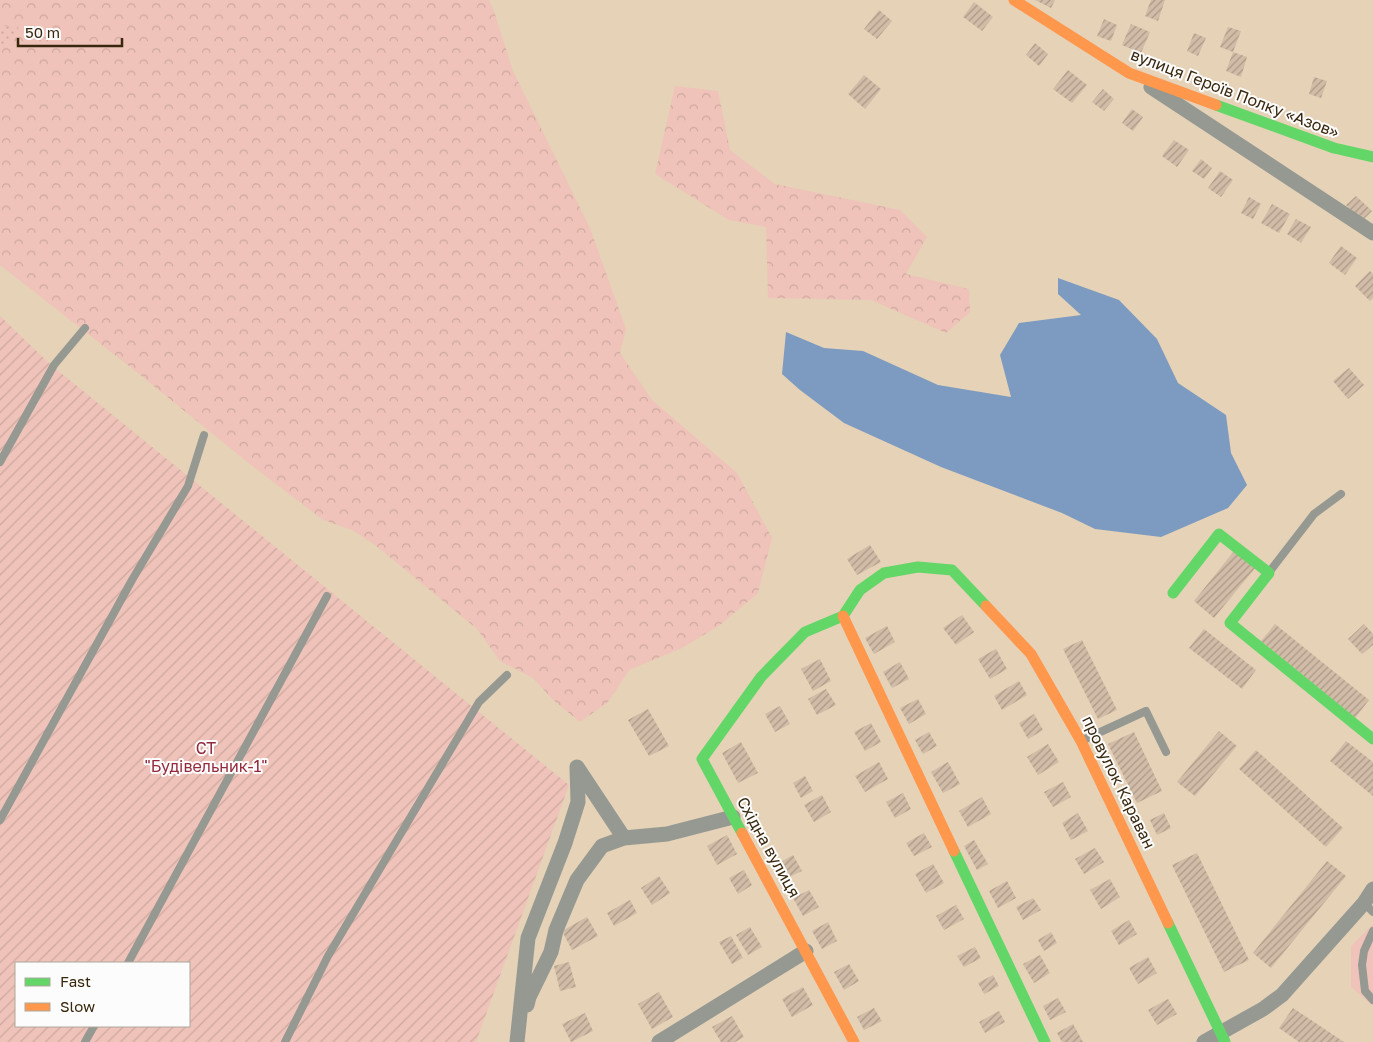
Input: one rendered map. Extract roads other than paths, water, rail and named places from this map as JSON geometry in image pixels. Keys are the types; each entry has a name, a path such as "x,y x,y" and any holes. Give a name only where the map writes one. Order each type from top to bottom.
{"street":[{"name":"вулиця Героїв Полку «Азов»","path":"1014,0 1129,73 1334,148 1373,157"},
{"path":"1129,73 1373,233"},
{"path":"1173,593 1219,534 1269,573 1230,623 1373,738"},
{"name":"провулок Караван","path":"843,616 860,590 884,573 918,567 952,570 1032,654 1081,741 1223,1037"},
{"path":"843,616 1045,1042"},
{"name":"Східна вулиця","path":"843,616 806,632 761,677 702,759 854,1042"},
{"path":"519,1040 528,938 578,802 577,767 624,838"},
{"path":"519,1040 528,997 551,952 556,930 577,880 602,846 624,838 667,834 733,818"},
{"path":"1204,1042 1223,1037 1282,995 1369,908 1373,889"},
{"path":"659,1042 806,951"}],"lane":[{"path":"0,462 54,365 85,328"},
{"path":"0,820 132,580 188,486 204,435"},
{"path":"1269,573 1314,514 1341,494"},
{"path":"129,962 327,596"},
{"path":"285,1042 328,956 479,702 507,674"},
{"path":"1081,741 1146,711 1166,752"},
{"path":"1373,931 1364,951 1362,965 1365,991 1373,1000"},
{"path":"85,1042 93,1027"}],"water":[{"path":"1058,278 1119,300 1157,339 1178,383 1226,415 1231,453 1247,485 1228,508 1161,537 1095,529 1062,513 941,467 844,423 782,374 786,332 824,348 863,351 938,385 1011,397 1000,355 1019,323 1081,315 1058,294"}],"park label":[{"name":"СТ \"Будівельник-1\"","path":"206,757"}]}
